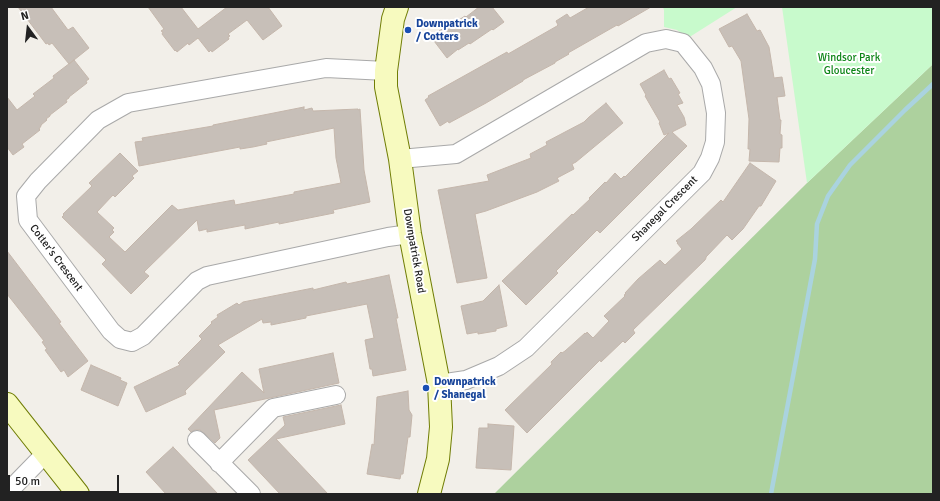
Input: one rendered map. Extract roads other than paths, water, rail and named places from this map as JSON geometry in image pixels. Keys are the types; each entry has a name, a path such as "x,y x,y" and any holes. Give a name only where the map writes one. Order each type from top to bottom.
{"street":[{"name":"Downpatrick Road","path":"397,7 386,71 386,87 400,159 410,234 439,384 441,427 438,459 429,494"},
{"name":"Shanegal Crescent","path":"400,159 456,154 646,43 666,39 683,43 703,68 711,84 716,113 715,142 710,158 702,173 526,348 499,366 466,380 439,384"},
{"name":"Cotter's Crescent","path":"386,71 326,68 128,103 98,120 38,181 26,196 28,220 111,331 120,339 132,342 143,336 197,281 207,276 388,237 410,234"},
{"path":"219,463 273,408 336,395"},
{"path":"7,404 78,494"},
{"path":"197,440 251,494"},
{"path":"7,493 46,453"}],"waterway":[{"path":"771,494 815,259 817,224 828,196 850,165 933,84"}],"place":[{"name":"Downpatrick / Cotters","path":"408,30"},
{"name":"Downpatrick / Shanegal","path":"426,388"}],"park label":[{"name":"Windsor Park Gloucester","path":"849,64"}]}
